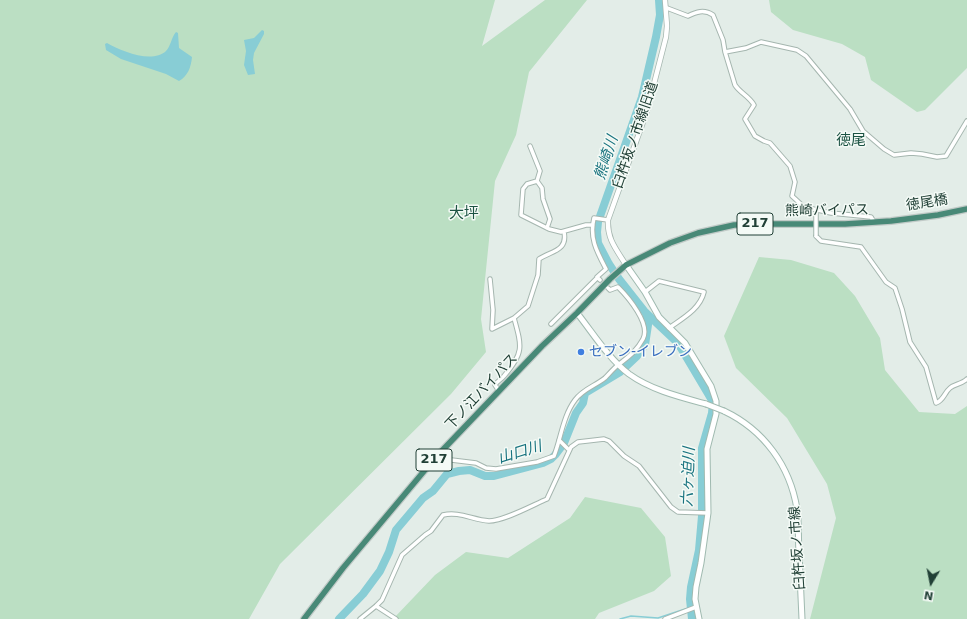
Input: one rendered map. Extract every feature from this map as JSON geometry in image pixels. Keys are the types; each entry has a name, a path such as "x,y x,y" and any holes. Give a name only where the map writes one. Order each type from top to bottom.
{"highway":[{"name":"徳尾橋","path":"891,221 938,215 967,209"},
{"name":"熊崎バイパス","path":"626,265 670,243 698,233 734,225 845,224 891,221"},
{"name":"下ノ江バイパス","path":"304,619 343,568 436,458 542,346 626,265"}],"main road":[{"path":"626,265 645,292 659,318 685,343 711,386 716,400 716,414 707,449 706,513 701,563 695,599 695,608 698,619"},
{"path":"577,313 620,366"},
{"name":"臼杵坂ノ市線","path":"620,366 650,386 706,404 736,417 754,430 769,444 781,463 792,488 797,510 802,619"}],"street":[{"name":"臼杵坂ノ市線旧道","path":"626,265 610,241 606,220 647,111 666,37 667,8 665,0"},
{"path":"667,8 688,16 699,11 711,14 722,35 725,52 735,85 738,90 750,99 754,105 745,119 755,136 770,143 790,166 795,182 792,196 804,207 817,212 871,217 874,222"},
{"path":"725,52 746,48 761,42 797,50 806,56 850,109 863,131 884,149 894,154 922,154 937,157 946,156 967,121"},
{"path":"530,146 540,171 537,181"},
{"path":"537,181 527,184 522,189 521,215 554,231 564,232 576,227 592,225"},
{"path":"537,181 542,188 543,199 550,219 547,228"},
{"path":"817,212 816,236 820,241 861,247 886,282 895,288 910,342 926,367 936,403 941,401 949,389 964,383 967,379"},
{"path":"550,324 599,279 606,269 594,246 592,238 592,225 595,218 606,220"},
{"path":"490,279 493,310 492,330 514,318 528,306 538,275 539,259 556,251 561,246 564,242 564,232"},
{"path":"645,292 659,281 704,292 697,307 669,328"},
{"path":"436,458 476,463 486,468 496,469 546,460 554,456 568,413 575,400 582,392 605,378 620,366 644,338 644,327 641,317 618,287 610,290 608,288"},
{"path":"582,293 590,300"},
{"path":"564,312 571,319"},
{"path":"499,391 495,384 501,380 515,363 520,349 520,340 514,318"},
{"path":"360,619 382,600 402,555 424,535 431,531 443,515 454,514 490,521 510,515 547,499 569,449 578,442 604,439 609,441 624,456 639,466 671,507 678,512 706,513"},
{"path":"560,441 569,449"},
{"path":"376,606 396,619"},
{"path":"665,619 695,608"}],"green space":[{"path":"0,0 495,0 482,46 545,0 587,0 529,72 516,135 495,181 481,319 486,352 451,394 280,564 249,619 0,619"},
{"path":"769,0 967,0 967,68 925,110 917,112 871,80 865,57 842,44 793,30 771,12"},
{"path":"759,257 791,260 834,273 855,296 880,338 885,370 919,412 955,414 967,406 967,619 810,619 836,518 827,484 787,418 736,368 724,336"},
{"path":"585,497 641,508 665,537 671,576 654,591 599,613 595,619 393,619 435,575 466,552 508,558 570,518"}],"water":[{"path":"262,30 264,31 264,34 254,53 253,60 255,74 248,75 244,65 246,51 244,40 254,38"},
{"path":"176,32 178,33 179,48 192,57 191,64 185,77 179,81 166,74 121,59 106,50 105,44 107,43 136,55 160,55 168,49"}],"waterway":[{"name":"六ヶ迫川","path":"659,0 660,15 642,97 598,222 597,232 598,243 619,279 645,312 678,343 713,402 712,413 702,448 702,516 699,550 691,587 690,599 692,619"},
{"name":"山口川","path":"339,619 363,594 380,571 389,552 396,530 423,498 433,491 447,474 470,470 485,476 494,476 543,463 551,459 564,443 576,413 583,403 585,393 620,372 637,356 645,345 648,325 646,313"},
{"path":"620,619 631,616 658,618 691,607"}],"place":[{"name":"セブン-イレブン","path":"581,352"}],"district":[{"name":"徳尾","path":"851,141"},
{"name":"大坪","path":"464,214"}],"water label":[{"name":"熊崎川","path":"607,158"}]}
